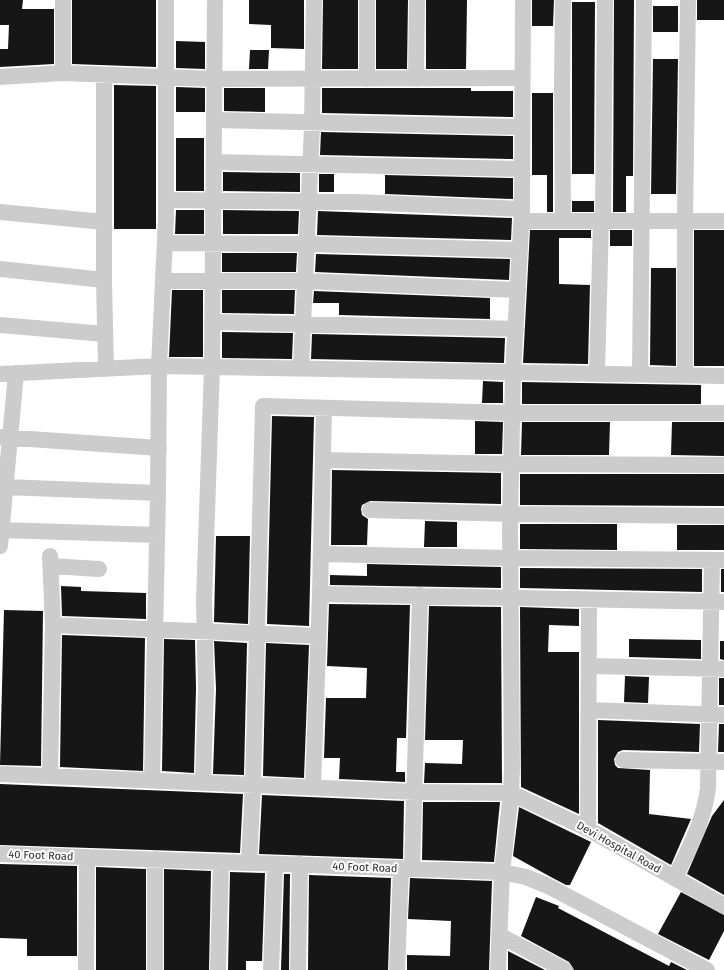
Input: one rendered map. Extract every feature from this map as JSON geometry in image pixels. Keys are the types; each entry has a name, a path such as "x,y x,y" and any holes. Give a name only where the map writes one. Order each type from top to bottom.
{"street":[{"path":"63,0 63,73"},
{"path":"152,780 158,535 159,366 166,200 166,0"},
{"path":"203,782 206,689 204,600 212,366 215,0"},
{"path":"301,368 312,122 314,0"},
{"path":"366,79 367,0"},
{"path":"416,79 417,0"},
{"path":"498,970 502,872 511,793 510,514 514,372 522,215 523,0"},
{"path":"563,221 562,82 564,0"},
{"path":"597,374 602,221 605,0"},
{"path":"640,375 644,0"},
{"path":"685,375 685,221 688,0"},
{"path":"0,78 63,73 214,79 522,78"},
{"path":"104,75 104,280 106,368"},
{"path":"214,120 522,127"},
{"path":"214,162 522,169"},
{"path":"166,200 308,203 356,202 522,215 563,221 724,221"},
{"path":"0,212 104,222"},
{"path":"165,243 307,244 520,250"},
{"path":"0,269 104,280"},
{"path":"163,281 305,281 518,290"},
{"path":"212,322 516,329"},
{"path":"0,325 105,334"},
{"path":"0,374 159,366 212,366 724,376"},
{"path":"0,545 0,530 5,487 5,437 16,373"},
{"path":"249,863 253,784 262,408 265,405 513,413 724,413"},
{"path":"313,787 319,636 324,408"},
{"path":"5,437 159,448"},
{"path":"324,460 512,464 724,465"},
{"path":"5,487 158,493"},
{"path":"370,510 510,514 724,516"},
{"path":"0,530 158,535"},
{"path":"321,554 718,560 717,762 706,809 675,878"},
{"path":"50,776 53,625 50,561 100,569"},
{"path":"320,594 718,602"},
{"path":"398,970 406,868 416,792 420,595"},
{"path":"588,829 590,666 589,600"},
{"path":"53,625 319,636"},
{"path":"590,666 717,669"},
{"path":"589,710 717,715"},
{"path":"623,760 717,762"},
{"path":"0,774 416,792 511,793"},
{"name":"Devi Hospital Road","path":"511,793 588,829 724,906"},
{"name":"40 Foot Road","path":"0,854 502,872 526,877 548,886 707,970"},
{"path":"86,970 87,857"},
{"path":"154,859 155,970"},
{"path":"218,970 221,862"},
{"path":"271,970 275,864"},
{"path":"298,970 300,864"},
{"path":"499,935 564,970"}],"building":[{"path":"0,0 23,0 22,9 54,9 54,64 0,67 0,49 8,49 9,25 0,25"},
{"path":"72,0 156,0 156,67 72,64"},
{"path":"249,0 304,0 304,49 271,48 271,25 249,24"},
{"path":"323,0 358,0 358,69 322,69"},
{"path":"376,0 408,0 407,69 376,69"},
{"path":"426,0 467,0 466,69 426,69"},
{"path":"532,0 554,0 553,26 532,26"},
{"path":"614,0 634,0 633,176 626,176 626,212 613,212"},
{"path":"697,0 724,0 724,20 697,20"},
{"path":"572,2 595,2 594,174 572,174"},
{"path":"653,6 678,6 678,32 653,32"},
{"path":"176,41 205,42 205,69 176,68"},
{"path":"250,50 269,50 268,69 249,69"},
{"path":"653,59 678,59 676,194 651,194"},
{"path":"114,85 156,86 156,229 114,229"},
{"path":"176,87 205,88 205,112 176,112"},
{"path":"224,88 265,88 265,112 224,111"},
{"path":"322,88 471,88 471,91 513,91 513,117 322,113"},
{"path":"532,93 553,93 553,212 547,212 547,175 532,175"},
{"path":"321,132 513,136 513,159 320,155"},
{"path":"176,138 204,138 204,191 176,191"},
{"path":"223,172 300,173 300,192 223,191"},
{"path":"319,174 334,174 334,192 319,192"},
{"path":"385,175 513,178 513,199 385,194"},
{"path":"572,201 594,201 594,212 572,212"},
{"path":"176,210 204,210 204,234 175,234"},
{"path":"223,210 299,211 298,234 223,234"},
{"path":"318,211 512,218 511,240 317,235"},
{"path":"530,230 591,230 591,238 559,238 559,284 590,285 588,364 523,363"},
{"path":"610,230 632,230 632,246 610,246"},
{"path":"694,230 724,230 724,366 694,366"},
{"path":"222,253 297,253 296,272 222,272"},
{"path":"316,254 510,259 509,280 315,272"},
{"path":"651,268 676,268 676,366 650,365"},
{"path":"172,290 203,290 203,357 169,357"},
{"path":"222,290 295,290 294,314 222,313"},
{"path":"314,291 490,298 490,319 339,315 339,303 313,303"},
{"path":"222,332 293,333 292,359 222,358"},
{"path":"312,334 505,338 504,363 311,359"},
{"path":"483,381 503,382 503,403 482,403"},
{"path":"522,382 701,385 701,404 522,404"},
{"path":"272,416 314,417 309,626 267,624"},
{"path":"475,421 503,422 502,454 475,454"},
{"path":"522,422 610,422 609,455 521,455"},
{"path":"672,422 724,422 724,456 671,455"},
{"path":"332,470 501,473 501,504 370,501 362,505 361,509 362,515 368,519 367,545 331,545"},
{"path":"520,474 724,474 724,506 520,505"},
{"path":"425,521 457,522 457,547 424,547"},
{"path":"520,524 617,524 617,550 520,549"},
{"path":"677,525 724,525 724,550 677,550"},
{"path":"216,536 250,536 248,624 214,622"},
{"path":"367,564 501,567 501,588 330,585 330,575 367,576"},
{"path":"520,568 702,569 702,592 520,588"},
{"path":"721,569 724,569 724,592 721,592"},
{"path":"61,586 81,587 81,591 146,593 146,619 62,616"},
{"path":"329,604 410,605 406,738 397,738 396,772 405,772 405,782 339,779 340,758 324,758 326,698 366,698 367,668 327,666"},
{"path":"429,606 501,607 502,783 424,783 425,763 462,764 463,740 425,740"},
{"path":"520,607 579,609 579,626 549,625 548,652 579,652 579,814 521,787"},
{"path":"4,610 43,611 41,766 0,765"},
{"path":"62,635 145,638 143,771 60,767"},
{"path":"164,639 195,640 196,689 194,773 162,771"},
{"path":"629,639 701,640 701,659 629,657"},
{"path":"214,641 247,643 244,775 213,774 216,689"},
{"path":"720,641 724,641 724,660 720,659"},
{"path":"266,643 309,645 304,778 263,776"},
{"path":"625,676 649,677 648,703 624,702"},
{"path":"719,678 724,678 724,705 719,705"},
{"path":"598,720 700,724 699,752 623,750 618,752 614,759 615,765 618,768 650,770 649,814 691,819 671,865 598,823"},
{"path":"719,724 724,724 724,752 718,752"},
{"path":"0,784 243,794 240,853 0,845"},
{"path":"262,795 404,801 403,859 259,854"},
{"path":"724,800 724,895 687,874 712,816"},
{"path":"423,802 500,802 494,862 422,860"},
{"path":"519,807 591,842 570,885 566,885 513,856"},
{"path":"0,864 77,866 77,956 27,956 27,939 0,938"},
{"path":"96,867 146,869 146,970 96,970"},
{"path":"164,869 211,871 209,970 164,970"},
{"path":"230,872 265,873 262,961 246,961 246,970 228,970"},
{"path":"284,874 290,874 289,970 281,970"},
{"path":"309,875 391,878 388,970 308,970"},
{"path":"410,878 492,881 489,970 407,970 407,955 450,956 451,921 408,919"},
{"path":"681,892 724,915 724,931 709,960 658,934"},
{"path":"536,897 559,906 558,908 669,966 671,962 687,970 574,970 569,962 521,936"},
{"path":"508,951 545,970 508,970"}]}
